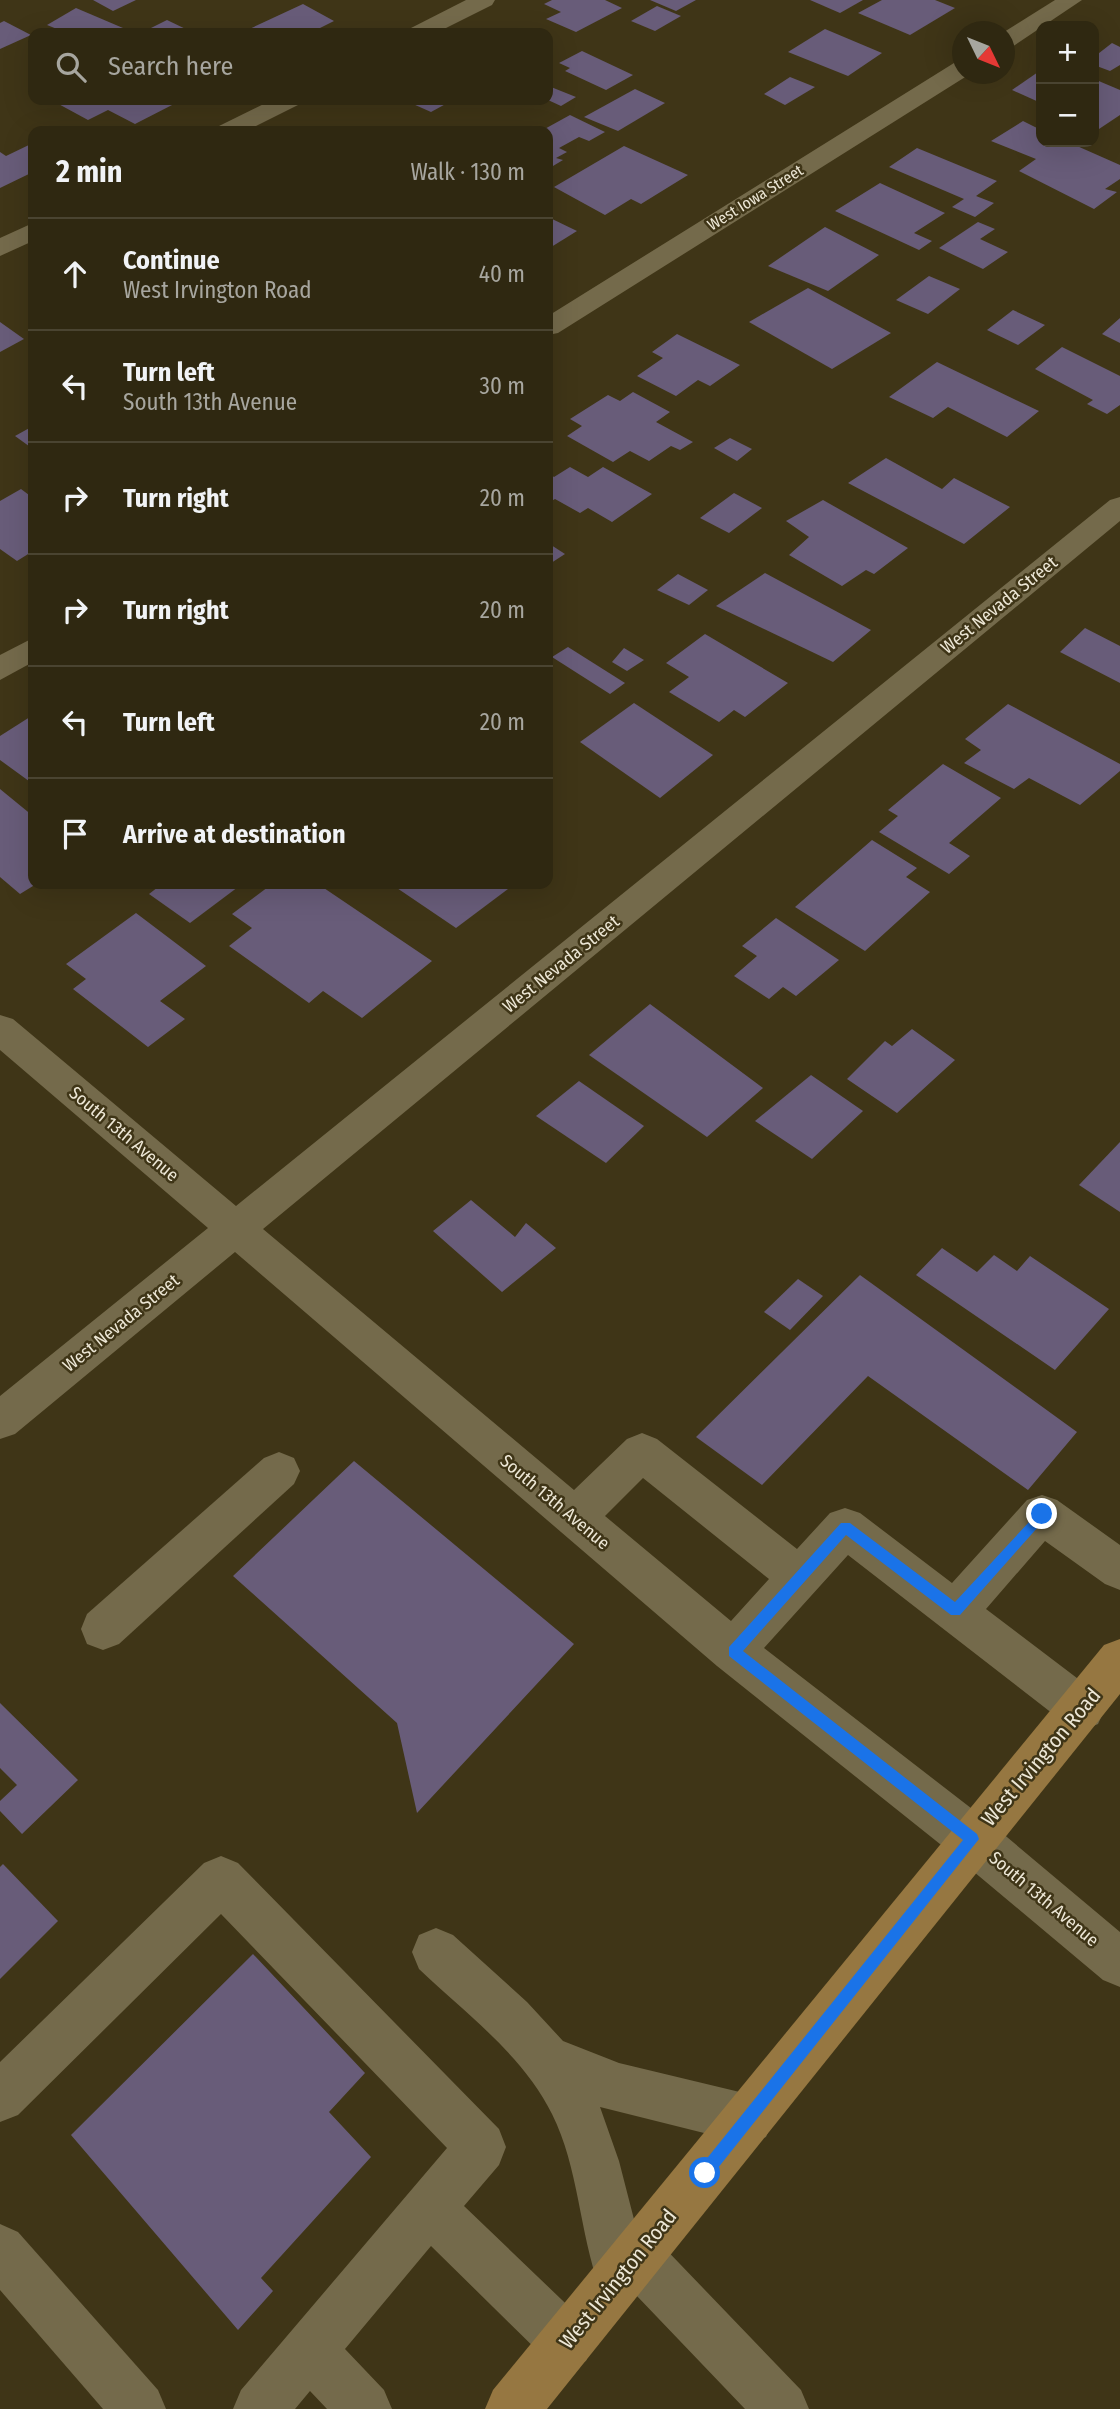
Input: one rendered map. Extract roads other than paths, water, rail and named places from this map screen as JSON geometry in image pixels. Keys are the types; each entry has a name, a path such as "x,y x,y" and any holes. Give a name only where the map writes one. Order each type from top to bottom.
{"main road":[{"name":"West Irvington Road","path":"512,2409 1120,1660"}],"street":[{"path":"429,28 484,0"},
{"path":"1015,35 1071,0"},
{"name":"West Iowa Street","path":"553,324 952,74"},
{"path":"238,126 279,105"},
{"path":"0,248 28,234"},
{"name":"West Nevada Street","path":"0,1421 1120,506"},
{"path":"0,669 28,651"},
{"name":"South 13th Avenue","path":"0,1029 733,1651 972,1839 1120,1963"},
{"path":"574,1518 642,1451 801,1577"},
{"path":"103,1629 279,1471"},
{"path":"956,1611 1042,1514 1120,1570"},
{"path":"733,1651 845,1527 1082,1709"},
{"path":"0,2097 221,1880 481,2147 431,2210 260,2409"},
{"path":"436,1952 546,2059 570,2095 629,2266 782,2409"},
{"path":"546,2059 574,2074 748,2119"},
{"path":"431,2210 566,2342"},
{"path":"0,2250 139,2409"},
{"path":"310,2351 365,2409"}]}
